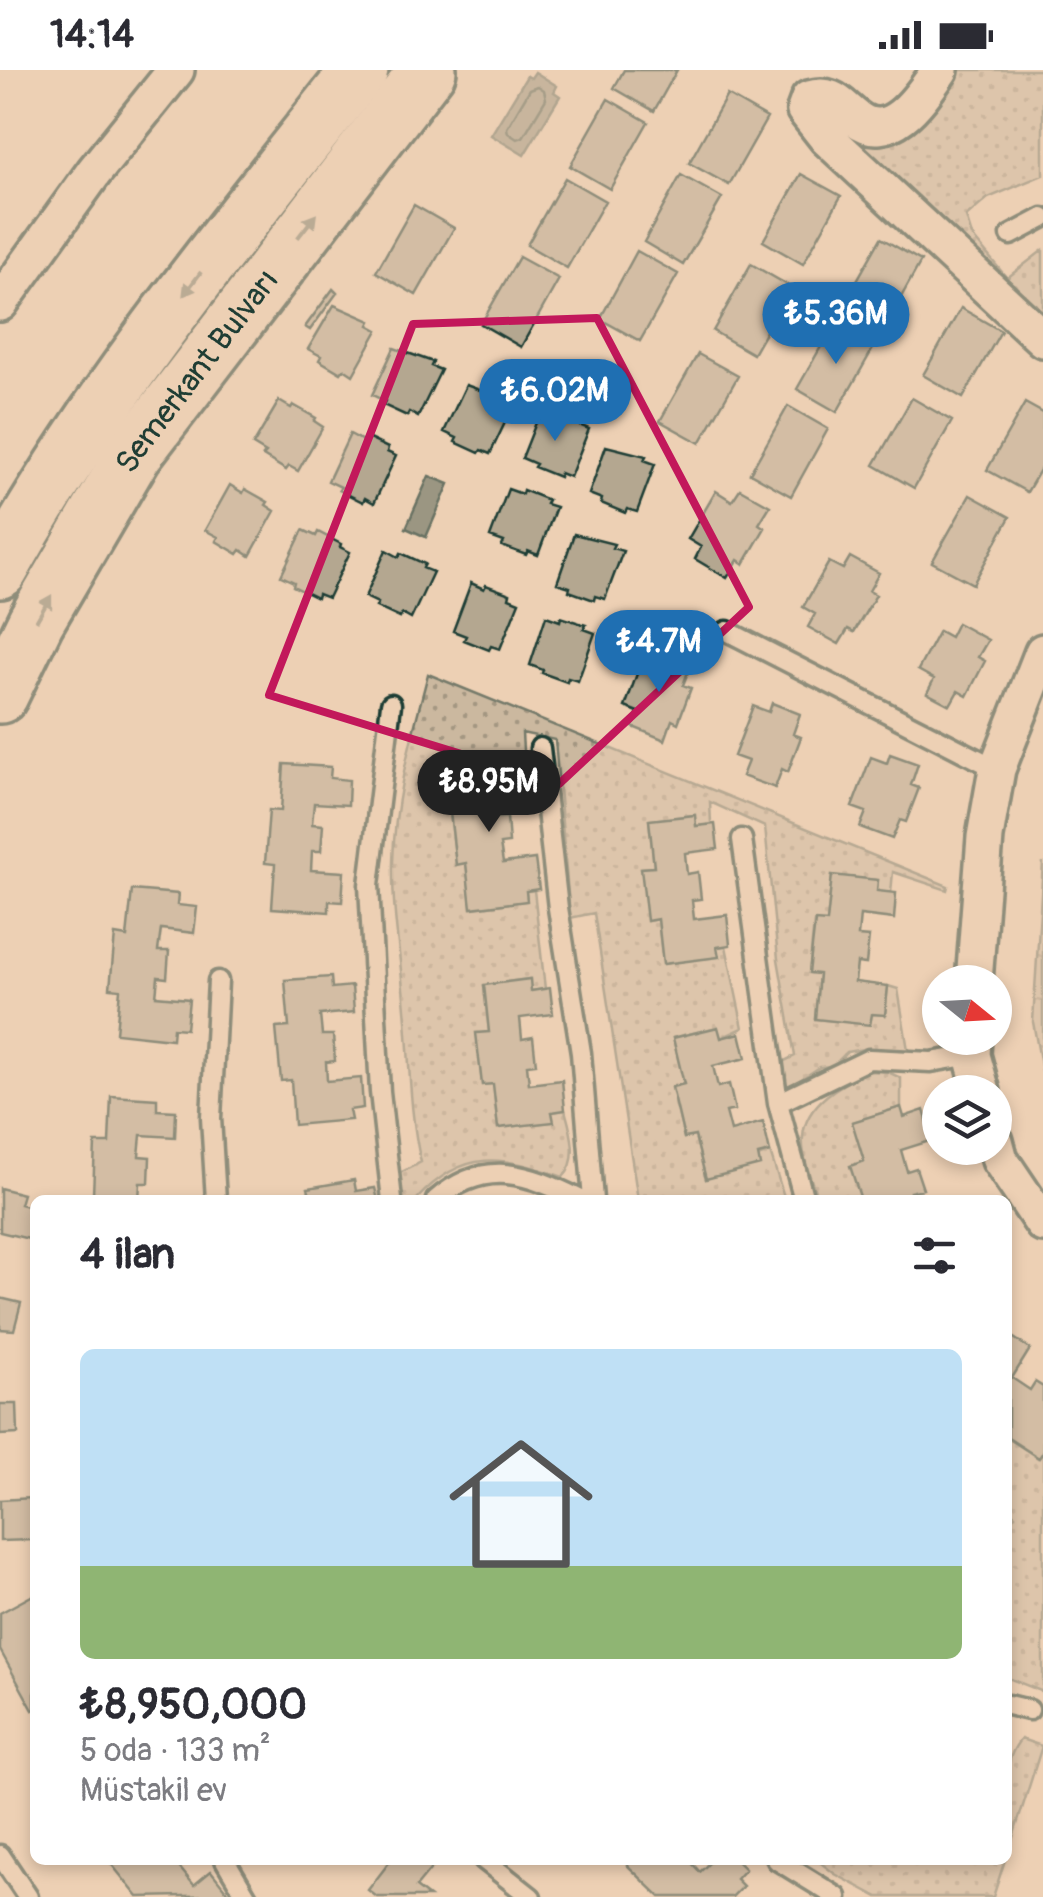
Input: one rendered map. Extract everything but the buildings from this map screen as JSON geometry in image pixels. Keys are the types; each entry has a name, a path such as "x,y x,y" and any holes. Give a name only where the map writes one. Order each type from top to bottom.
{"main road":[{"name":"Semerkant Bulvarı","path":"0,570 98,411 360,70"},
{"name":"Semerkant Bulvarı","path":"0,695 36,622 133,455 428,70"}],"street":[{"path":"0,303 94,172 176,70"},
{"path":"940,70 906,113 887,126 856,119 846,107 824,96 808,99 806,110 828,138 1043,339"},
{"path":"975,965 986,837 997,770 1043,652"},
{"path":"1003,1165 1043,1224"}],"lane":[{"path":"1011,236 1043,218"},
{"path":"728,631 997,770"},
{"path":"391,704 370,885 380,1092 391,1195"},
{"path":"540,748 558,908 581,1053 594,1195"},
{"path":"742,839 778,1103 803,1195"},
{"path":"216,1195 211,1118 218,981"},
{"path":"778,1103 869,1059 931,1062 949,1055"},
{"path":"442,1195 478,1175 508,1172 542,1180 571,1195"},
{"path":"1012,1706 1030,1710"},
{"path":"0,1854 28,1897"},
{"path":"229,1865 247,1897"},
{"path":"490,1865 532,1897"},
{"path":"786,1865 838,1897"}],"highlighted area":[{"path":"597,318 749,607 559,784 269,695 413,324"}],"green space":[{"path":"945,70 1043,70 1043,175 988,198 966,217 972,236 1007,278 1043,250 1043,319 828,114 875,142 886,144 903,133"},
{"path":"428,674 948,886 947,890 893,872 891,893 877,891 878,880 832,876 827,922 814,922 809,973 819,974 815,1019 870,1024 872,1014 885,1015 888,986 898,989 909,1056 863,1049 847,1052 833,1066 820,1067 789,1087 783,1083 778,1064 795,1056 778,959 765,827 710,802 711,824 696,826 694,815 649,820 654,867 642,868 648,921 658,919 663,963 718,957 717,947 726,946 743,1028 721,1038 717,1027 673,1038 684,1084 672,1088 684,1138 695,1136 706,1179 770,1152 783,1195 637,1195 594,913 570,918 555,740 522,733 524,768 504,770 503,759 458,764 462,811 450,813 456,864 466,863 472,908 526,901 526,891 534,890 545,989 531,991 529,979 484,985 489,1032 477,1034 482,1085 493,1084 498,1128 553,1122 552,1112 565,1110 573,1145 571,1163 563,1177 503,1161 468,1164 451,1171 421,1195 402,1195 398,1174 421,1162 412,1105 393,881 394,839 405,767"},
{"path":"1043,862 1043,1076 1033,1022"},
{"path":"869,1071 888,1072 901,1078 901,1107 853,1122 864,1161 861,1195 816,1195 804,1152 805,1125 818,1104"},
{"path":"1012,1441 1038,1458 1043,1452 1043,1692 1012,1680"},
{"path":"1021,1739 1042,1746 1012,1840 1012,1755"},
{"path":"823,1865 1003,1865 993,1897 878,1897"}],"water":[{"path":"535,72 557,86 554,92 560,96 524,155 491,135 527,76 531,78"},
{"path":"429,476 449,484 426,537 406,528"}]}
